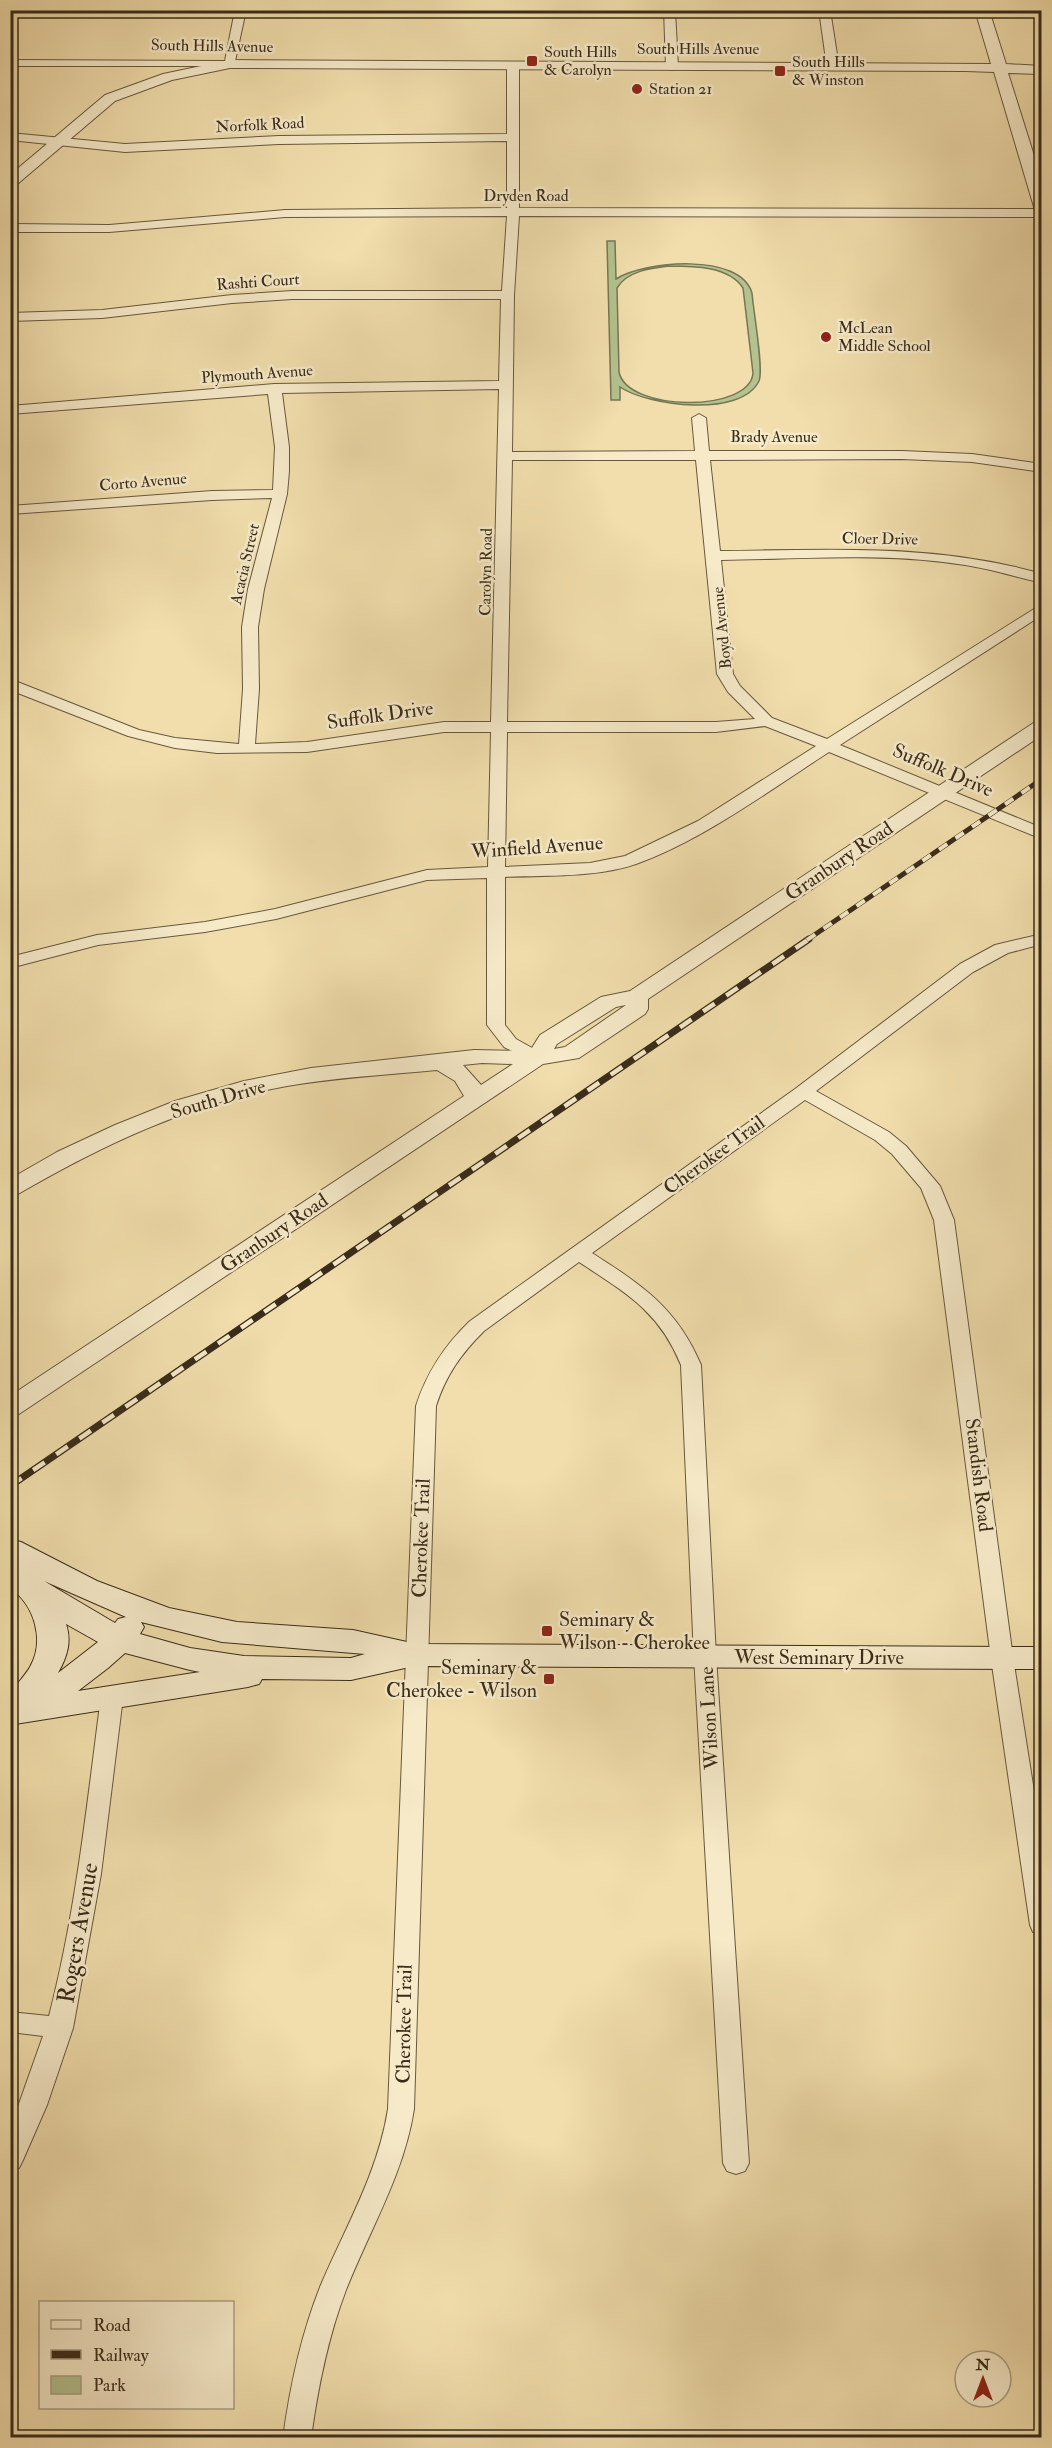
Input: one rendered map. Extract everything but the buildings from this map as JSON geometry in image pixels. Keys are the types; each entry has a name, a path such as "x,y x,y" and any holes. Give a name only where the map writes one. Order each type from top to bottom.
{"main road":[{"name":"West Seminary Drive","path":"10,1549 88,1589 140,1611 220,1631 266,1638 346,1640 416,1654 1041,1658"},
{"name":"West Seminary Drive","path":"20,1579 58,1606 119,1640 190,1659 244,1667 351,1669 416,1654"},
{"path":"13,1713 48,1662 54,1637 52,1627 20,1579"},
{"path":"13,1713 76,1679 119,1640 140,1611"},
{"path":"13,1713 298,1669"}],"street":[{"path":"10,183 110,98 168,77 230,64 241,10"},
{"path":"669,10 672,67"},
{"path":"824,10 833,67"},
{"path":"982,10 1041,207"},
{"name":"South Hills Avenue","path":"10,63 1041,70"},
{"name":"South Hills Avenue","path":"139,63 163,70 167,72 168,77"},
{"name":"Carolyn Road","path":"513,66 513,213 508,295 496,872 496,1025 510,1043 537,1058"},
{"name":"Norfolk Road","path":"10,136 125,148 279,140 513,137"},
{"name":"Dryden Road","path":"10,228 41,231 94,231 274,214 1041,213"},
{"name":"Rashti Court","path":"10,317 102,314 232,299 292,295 508,295"},
{"name":"Plymouth Avenue","path":"10,410 274,388 383,384 507,385"},
{"name":"Acacia Street","path":"247,748 252,689 250,627 256,589 280,494 282,447 274,388"},
{"name":"Boyd Avenue","path":"699,418 725,674 734,689 766,721 828,744"},
{"name":"Brady Avenue","path":"506,456 902,455 972,458 1041,468"},
{"name":"Corto Avenue","path":"10,510 58,508 208,494 280,494"},
{"name":"Cloer Drive","path":"714,556 898,555 971,562 1041,579"},
{"name":"Winfield Avenue","path":"10,963 97,940 205,927 276,914 427,875 590,868 630,860 704,825 1041,608"},
{"name":"Suffolk Drive","path":"10,684 134,733 175,743 247,748 318,746 444,727 716,727 766,721"},
{"name":"Granbury Road","path":"10,1408 537,1058 572,1053 638,1009 637,996 1041,726"},
{"name":"Suffolk Drive","path":"828,744 1041,834"},
{"name":"Cherokee Trail","path":"297,2438 303,2386 316,2336 334,2287 368,2215 392,2148 403,2092 403,2013 426,1406 435,1378 452,1350 477,1326 803,1091 944,983 983,957 1011,944 1041,939"},
{"name":"South Drive","path":"10,1189 41,1170 113,1134 198,1101 245,1088 322,1074 441,1063 476,1057 537,1058"},
{"path":"441,1063 456,1070 469,1080 476,1099"},
{"name":"Standish Road","path":"803,1091 882,1136 899,1150 930,1186 944,1220 1002,1658 1041,1925"},
{"name":"Wilson Lane","path":"578,1253 647,1297 666,1316 684,1344 691,1365 705,1656 736,2163"},
{"name":"Rogers Avenue","path":"10,2160 31,2117 60,2028 82,1925 112,1697"},
{"path":"10,2022 60,2028"}],"green space":[{"path":"607,241 615,241 616,279 647,268 690,264 730,271 744,280 752,293 760,364 759,381 749,393 734,400 693,405 651,399 633,394 620,387 620,400 611,400","holes":["669,266 699,267 720,271 729,275 743,288 753,373 747,386 732,395 711,401 688,403 664,400 643,395 627,385 619,372 617,288 621,282 640,271"]}],"railway":[{"path":"807,940 1042,779"},
{"path":"10,1486 809,939"}],"place":[{"name":"South Hills & Carolyn","path":"532,61"},
{"name":"South Hills & Winston","path":"780,71"},
{"name":"Station 21","path":"637,89"},
{"name":"McLean Middle School","path":"826,337"},
{"name":"Seminary & Wilson - Cherokee","path":"547,1631"},
{"name":"Seminary & Cherokee - Wilson","path":"549,1679"}]}
